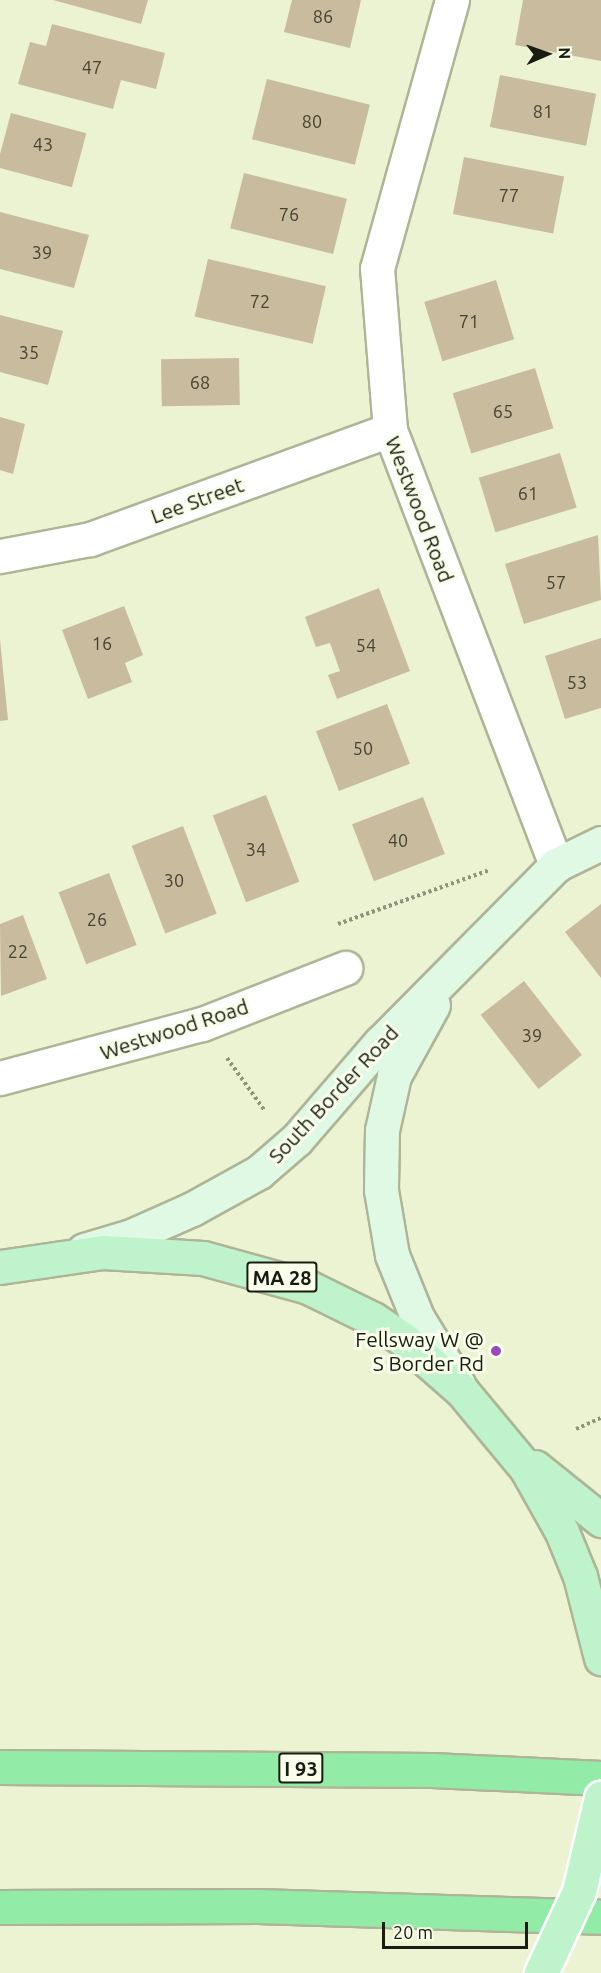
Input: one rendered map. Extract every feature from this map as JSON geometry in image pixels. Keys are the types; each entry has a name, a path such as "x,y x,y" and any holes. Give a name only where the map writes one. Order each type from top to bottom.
{"highway":[{"name":"I 93","path":"0,1767 409,1770 601,1778"},
{"path":"0,1907 257,1906 601,1917"}],"main road":[{"name":"South Border Road","path":"71,1254 131,1236 182,1214 259,1172 297,1139 380,1043 556,865 601,843"},
{"name":"South Border Road","path":"452,972 394,1076 382,1130 381,1190 392,1256 417,1317 462,1391"},
{"name":"MA 28","path":"0,1267 71,1254 166,1253 273,1274 373,1318 404,1340 462,1391 508,1444 601,1520"},
{"path":"508,1444 562,1532 591,1612 601,1658"},
{"path":"541,1973 579,1891 601,1798"}],"street":[{"name":"Westwood Road","path":"452,0 377,268 390,430 556,865"},
{"name":"Lee Street","path":"0,556 90,539 390,430"},
{"name":"Westwood Road","path":"0,1078 202,1024 345,968"}],"path":[{"path":"345,968 328,928 496,868"},
{"path":"202,1024 267,1114"},
{"path":"576,1429 601,1418"}],"building":[{"path":"53,0 148,0 141,24"},
{"path":"292,0 361,0 350,48 284,32"},
{"path":"523,0 601,0 601,61 515,45"},
{"path":"52,24 165,53 156,89 121,80 113,109 18,84 30,42 46,46"},
{"path":"500,75 596,94 586,146 490,127"},
{"path":"267,79 370,105 355,165 252,139"},
{"path":"11,113 86,133 72,187 0,168 0,154"},
{"path":"464,157 564,176 553,233 453,214"},
{"path":"244,173 347,199 333,254 230,228"},
{"path":"0,212 89,235 74,288 0,269"},
{"path":"208,259 326,286 313,344 195,316"},
{"path":"496,280 514,339 442,361 424,302"},
{"path":"0,315 63,331 48,385 0,372"},
{"path":"239,358 240,405 162,406 161,359"},
{"path":"535,368 553,428 471,453 453,393"},
{"path":"0,417 25,424 13,474 0,470"},
{"path":"560,453 577,508 495,532 479,478"},
{"path":"598,535 601,600 524,624 505,564"},
{"path":"379,588 410,671 337,699 328,675 340,671 330,643 316,647 305,617"},
{"path":"124,606 143,655 125,663 132,682 88,699 62,630"},
{"path":"601,638 601,708 565,719 545,656"},
{"path":"0,640 8,720 0,721"},
{"path":"387,704 410,764 339,791 316,731"},
{"path":"266,795 299,882 246,902 213,815"},
{"path":"423,797 445,854 374,881 352,824"},
{"path":"183,826 217,914 165,933 132,846"},
{"path":"109,873 137,945 86,964 59,892"},
{"path":"601,904 601,978 565,932"},
{"path":"23,915 47,979 1,996 0,924"},
{"path":"524,981 582,1055 539,1089 481,1015"}],"place":[{"name":"Fellsway W @ S Border Rd","path":"496,1351"}]}
